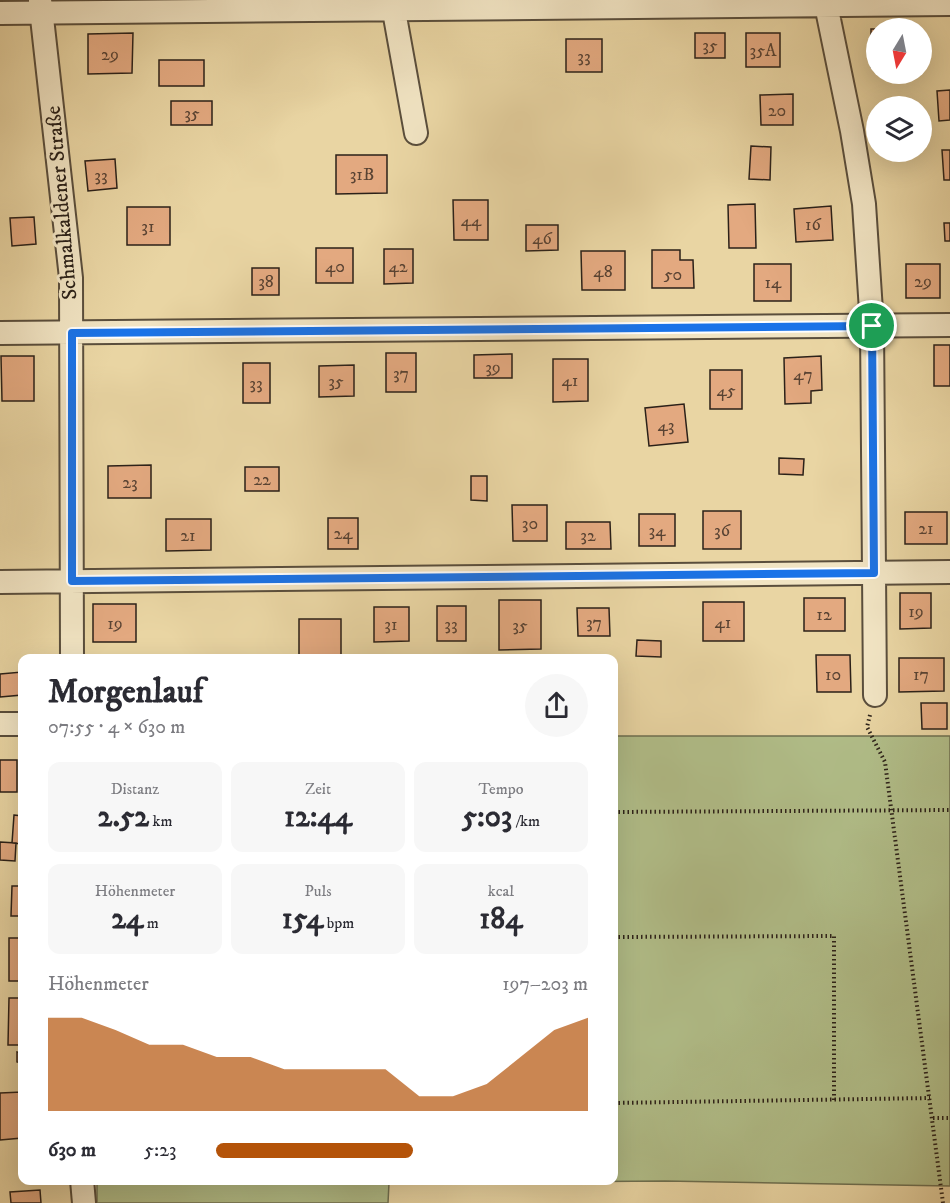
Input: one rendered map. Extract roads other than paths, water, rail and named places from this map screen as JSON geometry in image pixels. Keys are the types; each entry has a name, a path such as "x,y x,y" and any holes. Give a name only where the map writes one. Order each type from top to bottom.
{"street":[{"path":"825,3 852,131 864,204 872,326 875,695"},
{"path":"0,13 41,7 393,4 950,4"},
{"path":"393,4 416,133"},
{"name":"Schmalkaldener Straße","path":"41,7 71,278 72,654"},
{"path":"0,333 950,326"},
{"path":"0,582 950,572"},
{"path":"0,724 18,724"},
{"path":"82,1185 84,1203"}]}
